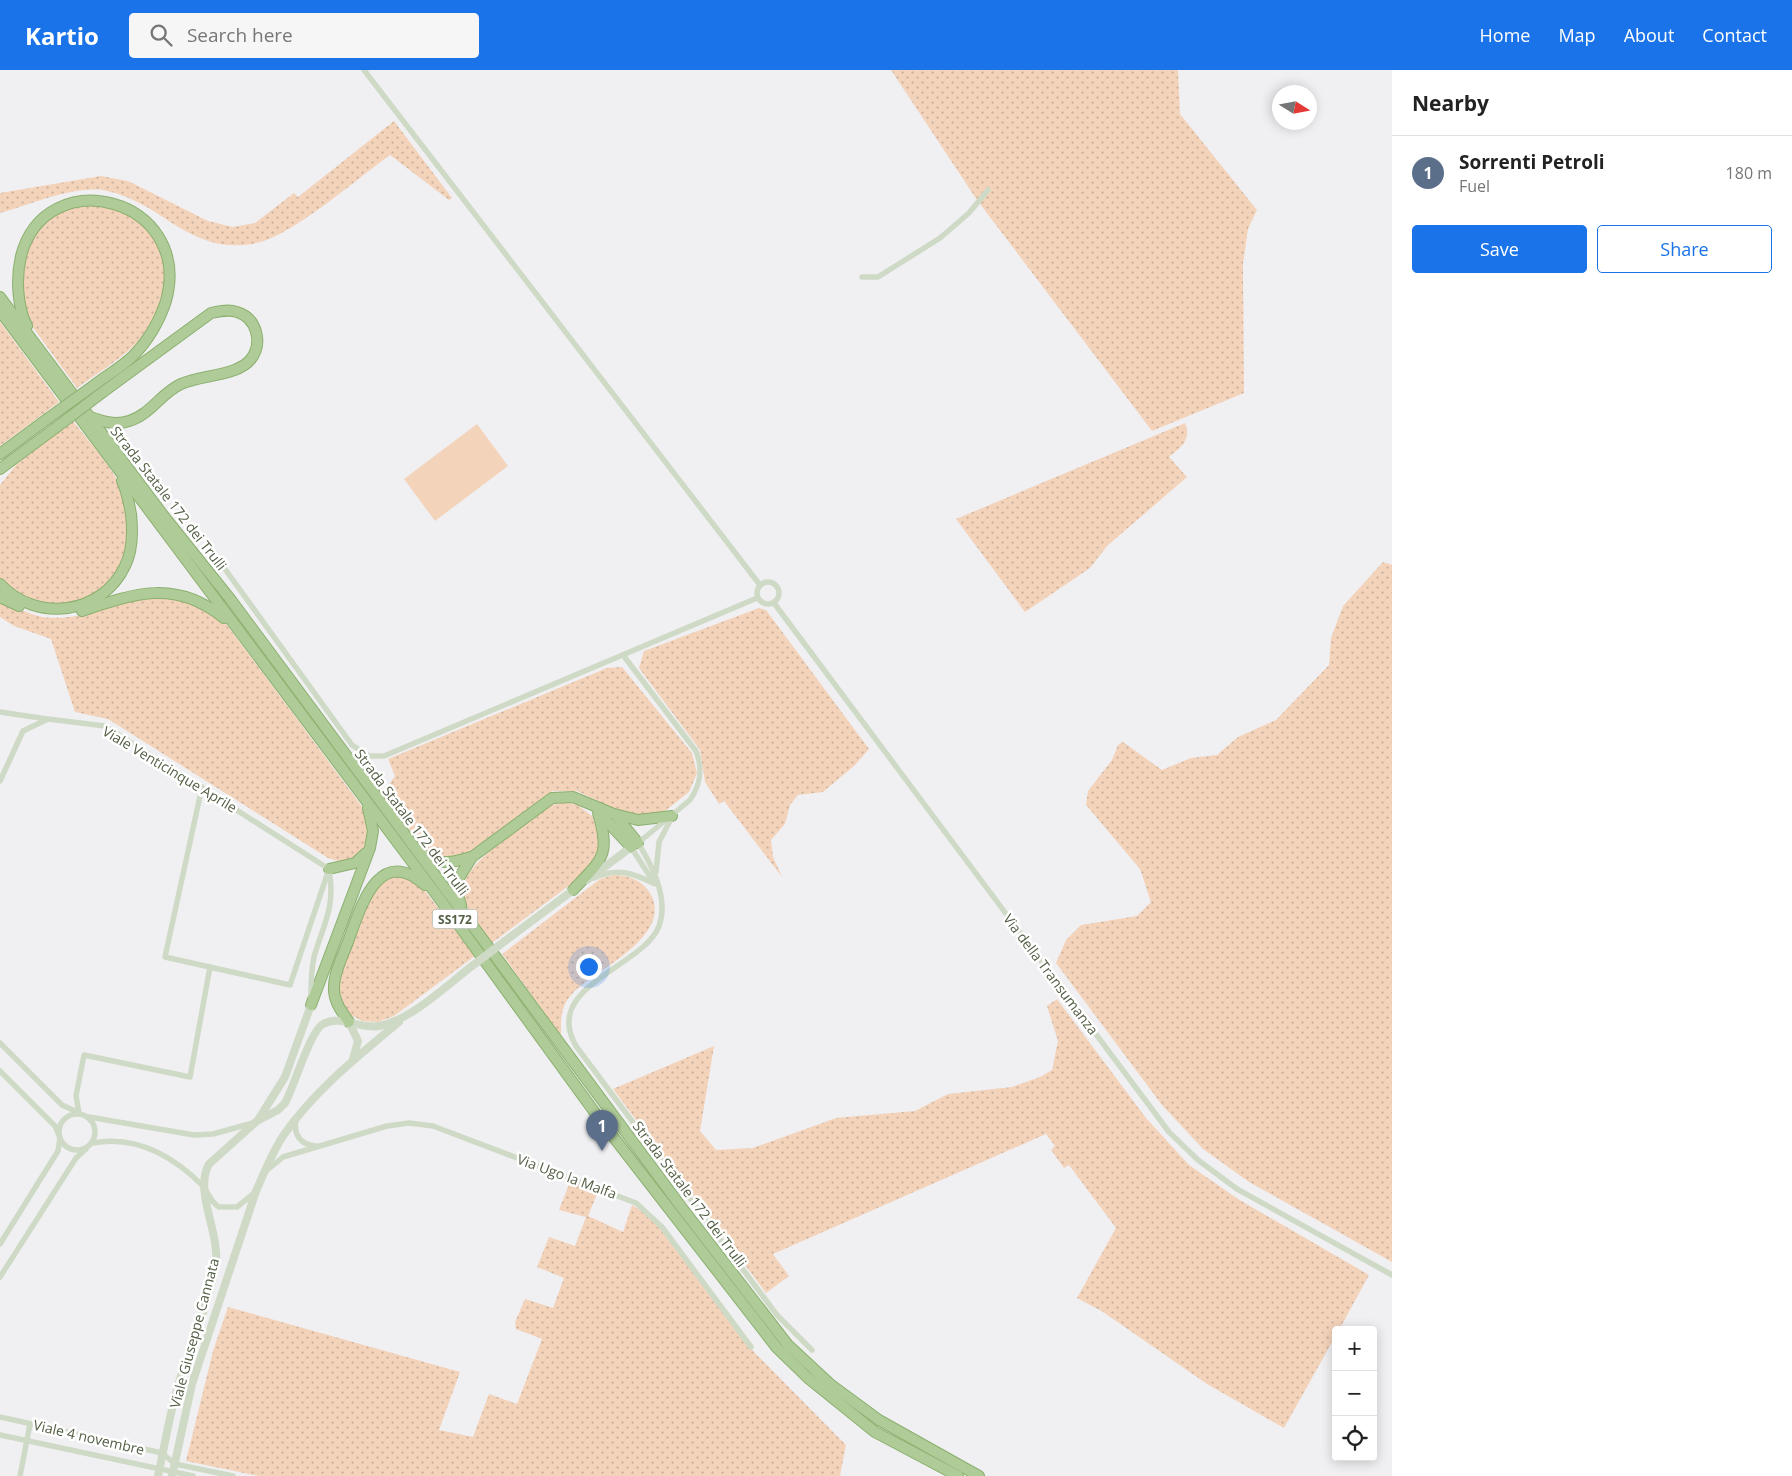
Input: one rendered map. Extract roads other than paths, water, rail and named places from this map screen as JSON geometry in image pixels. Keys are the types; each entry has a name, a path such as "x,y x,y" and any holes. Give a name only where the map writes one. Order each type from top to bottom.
{"highway":[{"path":"0,454 133,356 144,344 156,324 167,296 169,270 163,245 149,224 130,209 111,202 79,202 51,213 31,234 24,246 20,261 19,297 26,324 41,351"},
{"name":"Strada Statale 172 dei Trulli","path":"0,297 87,415 231,600 682,1208 788,1345 830,1384 879,1420 979,1476"},
{"path":"0,469 211,313 222,310 239,312 250,321 258,334 258,347 252,358 242,367 181,384 168,392 138,418 115,423 87,415"},
{"name":"Strada Statale 172 dei Trulli","path":"0,312 439,898 601,1121 776,1348 808,1378 875,1432 958,1476"},
{"path":"0,478 34,444"},
{"path":"0,584 23,602 50,609 82,605 103,593 112,585 125,566 129,554 132,531 127,494 111,460"},
{"path":"0,597 25,609 48,615 74,613 123,597 150,593 175,594 198,600 236,628"},
{"path":"466,917 456,889 460,874 472,857 552,798 572,797 614,814 638,820 672,816"},
{"path":"311,1005 370,848 372,822 364,798"},
{"path":"590,804 635,845"},
{"path":"573,890 602,857 605,834 598,813"},
{"path":"614,814 626,825 635,845"},
{"path":"411,845 428,858 444,864 472,857"},
{"path":"329,869 355,863 362,859 370,848"},
{"path":"349,1022 338,1004 334,987 340,963 369,888 383,875 404,873 417,878 439,898"}],"street":[{"path":"364,70 760,585"},
{"path":"862,277 878,277 940,238 969,213 988,190"},
{"path":"212,551 352,746 369,756 384,756 757,598"},
{"path":"769,582 776,587 778,595 774,603 764,604 757,598 757,591 760,585 769,582"},
{"name":"Via della Transumanza","path":"774,603 1169,1132 1198,1160 1237,1189 1392,1275"},
{"path":"408,1014 635,845 672,816 696,791 701,769 699,760 690,743 623,655"},
{"name":"Viale Venticinque Aprile","path":"0,712 105,726 329,869"},
{"path":"0,781 23,731 48,719"},
{"path":"0,763 3,772"},
{"path":"202,787 166,956 290,985 329,869"},
{"path":"657,884 657,853 663,831 672,816"},
{"path":"635,845 651,863 662,914 655,933 577,998 569,1021 571,1038 777,1315 812,1350"},
{"path":"0,1043 62,1105 89,1117 194,1135 234,1130 257,1121 285,1077 311,1005 311,970 330,914 332,895 329,869"},
{"path":"583,882 604,873 618,870 632,873 657,884"},
{"path":"79,1113 76,1096 84,1055 190,1077 210,967"},
{"name":"Viale Giuseppe Cannata","path":"159,1472 180,1381 213,1273 216,1255 204,1188 204,1174 209,1164 257,1121 278,1110 286,1102 317,1030 330,1022 349,1022 377,1027 408,1014"},
{"name":"Viale Giuseppe Cannata","path":"174,1471 192,1384 206,1340 256,1191 282,1137 297,1118 347,1066 408,1014"},
{"path":"347,1066 358,1047 357,1036 349,1022"},
{"path":"0,1071 54,1126 68,1148 80,1150 86,1148"},
{"path":"0,1244 58,1151 60,1126 63,1120 79,1113"},
{"path":"89,1117 95,1126 93,1142"},
{"path":"297,1118 295,1128 300,1140 310,1145 320,1146"},
{"name":"Via Ugo la Malfa","path":"263,1175 283,1157 393,1125 421,1123 622,1196 636,1203 662,1227 751,1347"},
{"path":"0,1277 76,1158 93,1142 110,1140 152,1148 204,1188 214,1204 225,1208 244,1204 256,1191"},
{"path":"194,1336 206,1340"},
{"name":"Viale 4 novembre","path":"0,1417 162,1453 174,1471 159,1472 0,1436"},
{"path":"20,1476 30,1424"},
{"path":"174,1471 193,1476"},
{"path":"174,1471 233,1476"}],"place":[{"name":"Sorrenti Petroli","path":"602,1151"}]}
